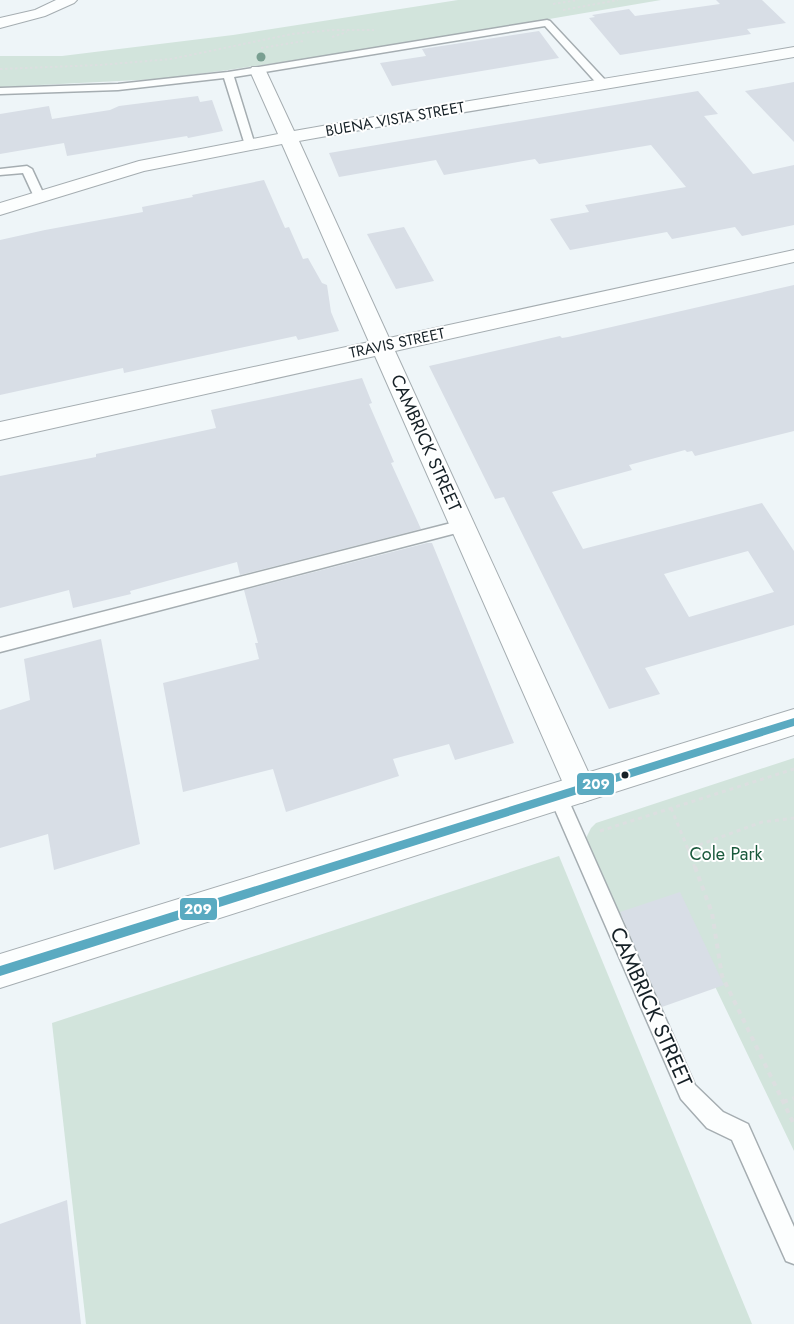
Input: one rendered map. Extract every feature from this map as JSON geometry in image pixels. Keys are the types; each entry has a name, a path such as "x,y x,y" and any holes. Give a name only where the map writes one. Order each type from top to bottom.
{"street":[{"path":"0,22 40,13 69,0"},
{"name":"BUENA VISTA STREET","path":"0,209 139,167 250,145 407,116 604,85 794,52"},
{"name":"CAMBRICK STREET","path":"258,71 290,138 463,526 569,792"},
{"name":"TRAVIS STREET","path":"0,431 794,256"},
{"path":"0,971 794,722"}],"lane":[{"path":"0,91 118,87 228,75 547,23 604,85"},
{"path":"228,75 250,145"},
{"path":"0,172 27,168 39,196"},
{"path":"0,645 463,526"},
{"name":"CAMBRICK STREET","path":"569,792 576,839 688,1092 715,1120 740,1132 794,1253"}],"path":[{"path":"549,5 578,0"},
{"path":"0,69 137,62 193,55 292,34 332,30 378,30"},
{"path":"576,839 794,769"},
{"path":"671,808 712,913 722,976 794,1124"},
{"path":"688,849 762,822 794,818"},
{"path":"783,1102 794,1098"}],"green space":[{"path":"458,0 661,0 396,45 228,70 159,79 0,87 0,56 62,56 233,35"},
{"name":"Cole Park","path":"794,758 794,1151 673,899 617,917 585,840 596,823"},
{"path":"559,856 752,1324 86,1324 52,1023"}],"building":[{"path":"716,0 762,0 786,23 747,29 751,34 620,55 589,18 595,17 592,15 629,9 635,16 720,4"},
{"path":"539,31 559,58 392,86 380,63 426,56 422,49"},
{"path":"794,82 794,142 745,91"},
{"path":"698,91 718,114 704,116 753,174 794,165 794,225 742,236 735,227 672,239 667,232 570,250 550,219 589,212 585,205 686,187 651,145 539,164 535,159 444,175 436,160 339,177 329,153"},
{"path":"198,96 200,102 212,100 223,131 67,156 64,143 0,154 0,114 49,106 52,119 110,110 119,106"},
{"path":"264,180 285,228 289,227 303,259 308,258 322,283 327,285 331,312 339,331 298,340 296,336 124,373 123,368 0,395 0,240 143,212 142,207"},
{"path":"404,227 434,281 396,289 367,234"},
{"path":"794,285 794,431 695,456 692,451 687,452 685,450 629,465 632,470 552,492 583,549 762,503 794,551 794,625 645,668 660,694 609,709 504,497 495,499 429,366","holes":["748,551 774,592 689,617 664,574"]},
{"path":"362,378 372,403 369,404 394,462 391,463 421,529 240,575 237,562 130,591 131,594 73,608 69,590 0,608 0,476 96,457 96,454 216,428 211,410"},
{"path":"432,543 514,743 455,760 449,744 393,759 399,776 286,812 273,769 183,792 163,683 259,659 255,643 258,643 244,590"},
{"path":"101,639 140,844 54,870 48,834 0,848 0,710 30,700 24,659"},
{"path":"680,892 724,985 662,1007 620,912"},
{"path":"67,1200 81,1324 0,1324 0,1224"}],"transit line":[{"name":"209","path":"0,971 794,722"}]}
